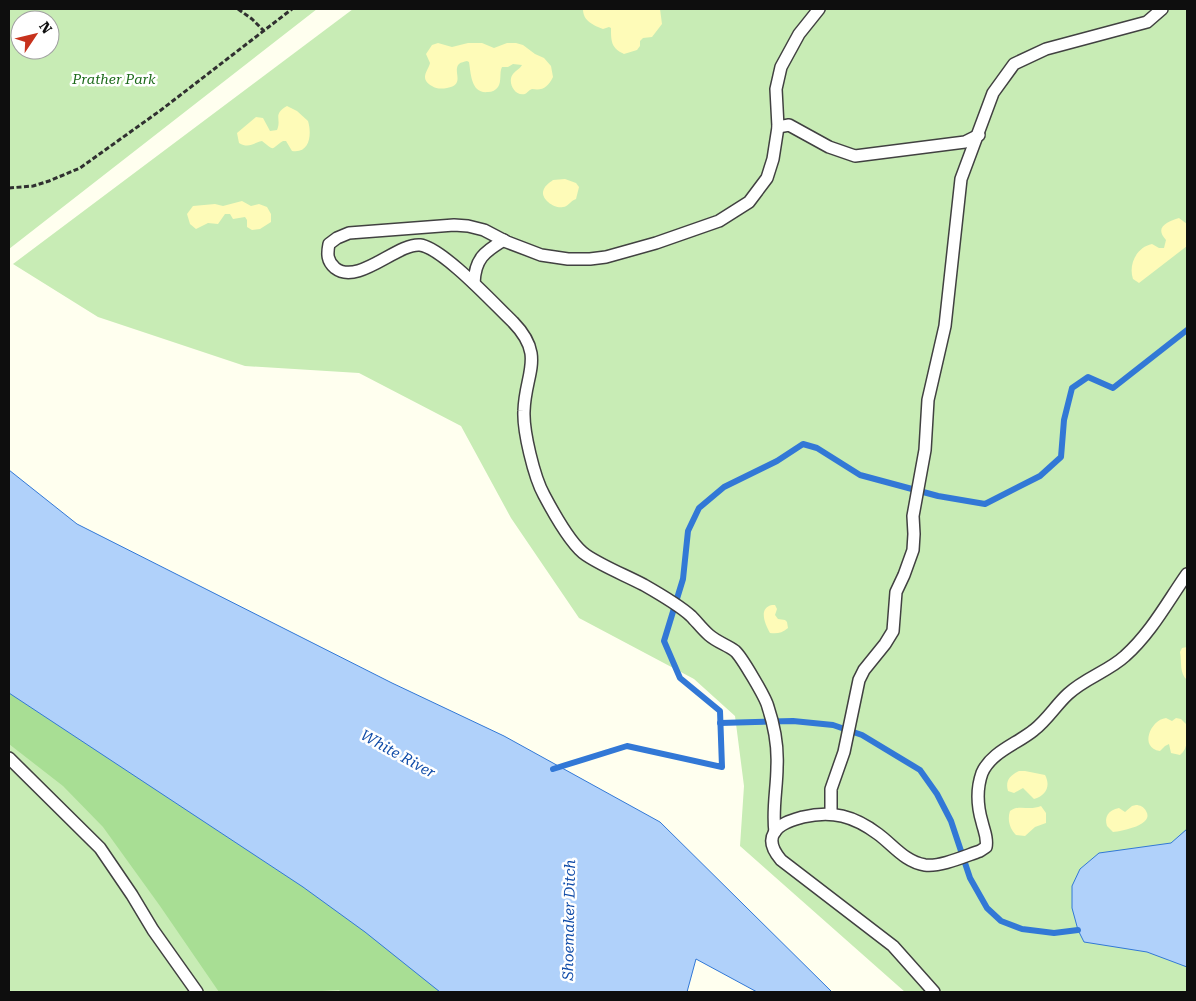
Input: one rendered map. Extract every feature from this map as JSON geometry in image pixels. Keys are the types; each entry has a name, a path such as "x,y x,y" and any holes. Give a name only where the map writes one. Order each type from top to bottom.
{"lane":[{"path":"775,832 773,820 778,764 775,734 768,705 737,653 710,636 690,615 646,586 584,554 560,524 541,491 536,477 524,414 525,399 533,363 531,349 515,324 459,269 430,249 420,245 398,252 370,267 356,271 338,270 330,263 327,254 329,244 349,233 454,225 484,230 541,255 568,259 590,259 606,257 656,243 719,221 749,202 767,178 773,160 778,127 776,88 781,66 798,34 819,9"},
{"path":"831,813 831,789 844,752 858,680 893,631 896,592 913,550 913,516 925,450 928,400 945,326 961,179 994,93 1014,64 1046,49 1147,22 1162,9"},
{"path":"778,127 789,124 829,147 855,156 965,142 978,136"},
{"path":"474,283 476,265 493,247 504,240"},
{"path":"934,992 893,946 781,860 774,852 772,843 775,832 781,825 797,819 831,813 843,815 863,825 878,834 893,848 916,862 926,865 936,865 980,851 986,847 988,840 981,821 977,794 986,765 1004,749 1036,728 1068,693 1124,657 1148,630 1187,574"},
{"path":"9,758 100,848 127,887 153,930 197,992"}],"path":[{"path":"238,9 264,31"},
{"path":"9,188 33,186 80,168 161,110 292,9"}],"green space":[{"name":"Prather Park","path":"9,9 317,9 9,249"},
{"path":"353,9 1187,9 1187,992 905,992 740,846 744,786 735,716 694,679 579,618 511,518 461,426 359,373 245,366 98,317 13,264"},
{"path":"9,658 662,992 341,992 339,990 219,992 103,827 63,786 9,744"},
{"path":"9,730 373,992 9,992"}],"sand":[{"path":"583,9 660,9 662,24 652,37 643,38 640,41 640,46 637,50 624,54 614,47 611,28 603,29 592,24 585,17"},
{"path":"438,43 452,47 468,43 482,43 494,48 507,43 523,45 544,58 551,66 553,77 545,88 532,89 525,94 521,94 513,88 511,77 522,65 513,64 508,67 502,67 500,82 496,89 491,92 482,92 475,87 471,77 469,62 467,61 460,63 457,67 456,84 447,88 435,88 425,78 430,63 426,54 432,45"},
{"path":"287,106 297,111 308,121 310,132 308,142 303,149 292,151 286,141 273,148 262,141 248,146 239,143 237,133 256,117 263,118 270,131 277,130 279,114"},
{"path":"565,179 576,183 579,187 576,199 565,207 556,207 545,198 543,192 553,180"},
{"path":"242,201 251,206 259,204 267,207 271,214 271,222 260,229 252,230 247,227 245,217 233,219 230,214 225,214 218,224 208,223 196,229 190,224 187,214 193,206 215,204 223,206"},
{"path":"1179,218 1187,224 1187,246 1139,283 1133,279 1133,262 1138,252 1152,244 1159,248 1164,248 1166,240 1161,232 1162,228 1166,223"},
{"path":"775,605 777,609 775,615 778,619 787,622 788,628 779,633 770,633 764,617 765,609"},
{"path":"1187,647 1187,680 1182,671 1180,652 1182,648"},
{"path":"1166,718 1172,721 1176,718 1181,719 1187,725 1186,745 1180,755 1171,753 1169,744 1160,751 1154,749 1148,740 1155,724"},
{"path":"1019,771 1045,775 1047,787 1042,796 1034,799 1023,788 1014,793 1008,791 1007,784 1009,779"},
{"path":"1136,805 1142,806 1148,816 1142,824 1130,829 1113,832 1107,826 1107,817 1112,810 1119,808 1125,812"},
{"path":"1041,806 1046,813 1046,823 1035,827 1025,836 1016,835 1010,824 1010,811 1017,808"}],"water":[{"path":"9,470 77,524 392,683 504,736 660,822 832,992 757,992 696,959 687,992 440,992 365,932 303,887 9,693"},
{"path":"1187,829 1187,967 1147,952 1084,942 1078,930 1072,908 1072,886 1080,869 1099,853 1171,843"}],"waterway":[{"path":"553,769 627,746 722,767 720,711 680,678 664,641 683,579 688,531 699,508 724,487 777,461 803,444 817,448 860,475 938,496 985,504 1040,476 1061,457 1064,420 1072,388 1088,377 1113,388 1187,330"},
{"path":"720,723 793,721 833,725 862,735 920,770 937,794 951,821 970,878 987,908 1001,921 1022,929 1054,933 1078,930"}],"water label":[{"name":"White River","path":"398,754"},
{"name":"Shoemaker Ditch","path":"569,920"}]}
